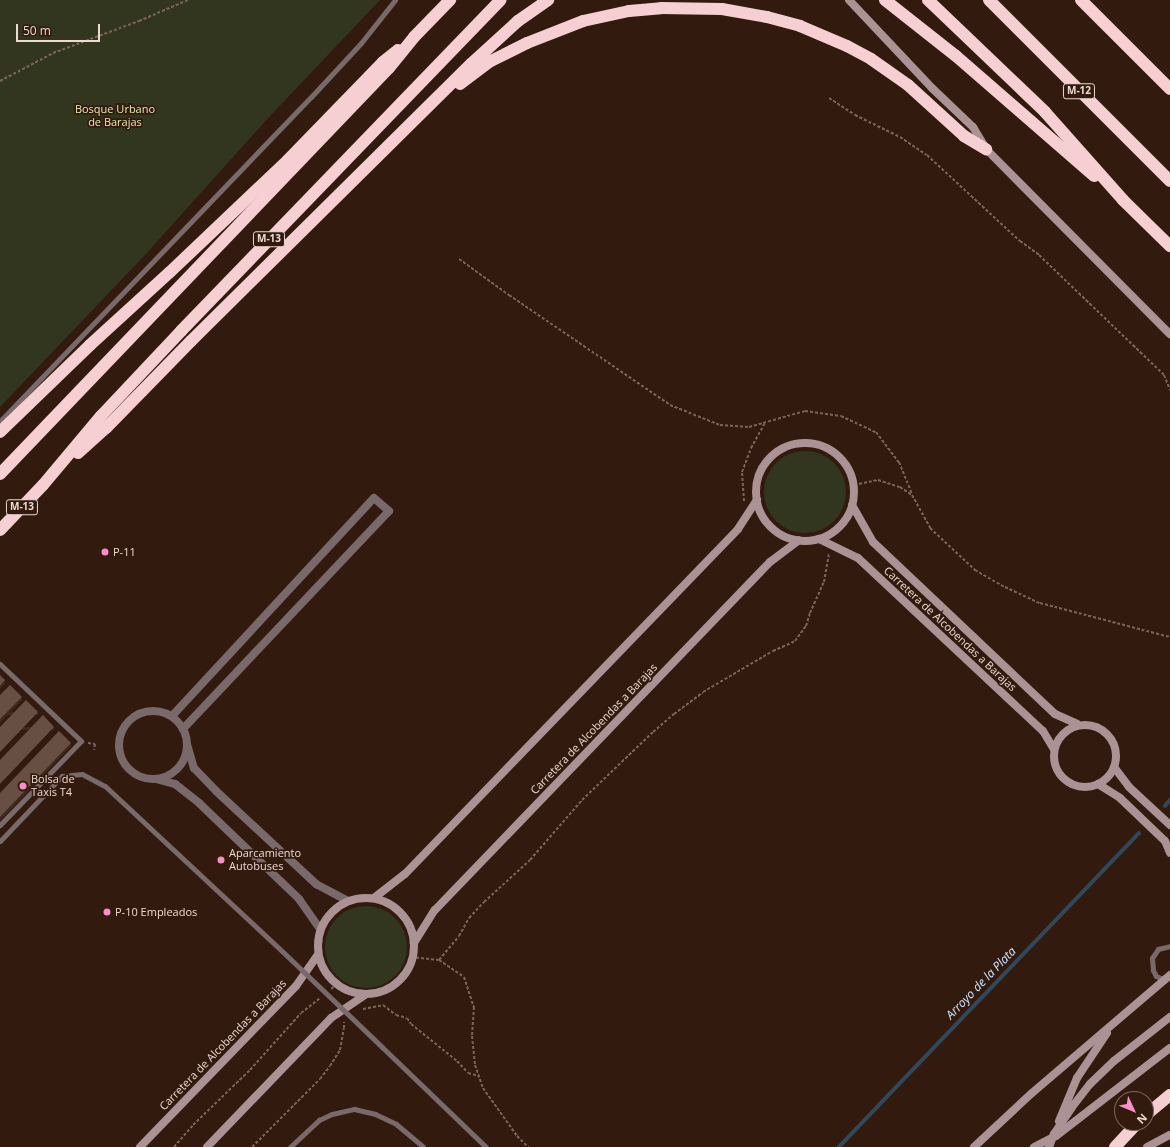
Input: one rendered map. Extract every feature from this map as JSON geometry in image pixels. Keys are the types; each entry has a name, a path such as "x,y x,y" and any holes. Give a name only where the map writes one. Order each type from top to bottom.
{"highway":[{"name":"M-13","path":"0,474 389,68 414,37 450,0"},
{"name":"M-13","path":"0,530 43,485 101,416 165,348 501,0"},
{"path":"43,485 106,428 191,340 495,41 518,21 548,0"},
{"path":"885,0 956,56 1060,148 1123,200"},
{"path":"928,0 1045,112 1123,200 1170,246"},
{"name":"M-12","path":"989,0 1170,181"},
{"path":"1081,0 1170,89"},
{"path":"417,119 458,85 491,61 549,33 583,21 629,11 692,7 722,9 767,17 800,26 847,46 871,59 908,85 964,136 986,149"},
{"path":"0,432 90,345 170,272 288,160 383,62 414,37"},
{"path":"1154,1108 1170,1095"},
{"path":"1114,1147 1129,1131"}],"street":[{"path":"849,0 927,82 973,127 986,149 1170,334"},
{"path":"808,443 822,446 835,453 845,463 854,485 852,506 845,519 834,531 819,538 799,540 785,536 772,527 765,519 757,500 757,485 761,471 769,459 780,450 794,444 808,443"},
{"path":"172,716 374,498 389,511 183,729"},
{"path":"374,898 405,874 738,529 757,500"},
{"name":"Carretera de Alcobendas a Barajas","path":"852,506 873,542 1055,714 1077,724"},
{"name":"Carretera de Alcobendas a Barajas","path":"819,538 858,558 1043,731 1054,749"},
{"name":"Carretera de Alcobendas a Barajas","path":"414,943 435,910 770,562 799,540"},
{"path":"320,929 299,899 176,784 136,775 128,768 122,760 119,750 119,740 125,725 140,713 156,711 172,716 183,729 194,768 216,791 316,884 348,901"},
{"path":"1077,724 1091,724 1104,730 1114,741 1117,754 1114,767 1108,777 1098,784 1086,787 1073,785 1062,778 1055,766 1054,749 1062,733 1077,724"},
{"path":"156,779 166,776 178,767 186,754 187,744"},
{"path":"1114,767 1129,787 1170,825"},
{"path":"1098,784 1120,798 1164,841 1170,853"},
{"path":"207,1147 331,1018 365,995 390,988 409,969 414,943 408,922 394,906 374,898 348,901 331,912 320,929 318,955 327,975 344,989 365,995"},
{"name":"Carretera de Alcobendas a Barajas","path":"140,1147 296,986 318,955"},
{"path":"974,1147 1032,1093 1168,978"},
{"path":"1049,1147 1072,1107 1090,1084 1114,1061 1170,1017"},
{"path":"1044,1147 1055,1135 1064,1106 1077,1078 1113,1024"},
{"path":"1034,1147 1055,1135 1110,1095 1170,1048"},
{"path":"1147,1147 1170,1135"}],"lane":[{"path":"0,421 316,91 361,43 395,0"},
{"path":"0,664 81,741 0,824"},
{"path":"0,841 62,776 82,774 105,786 284,952 486,1147"},
{"path":"1168,978 1156,976 1153,970 1152,958 1158,949 1170,946"},
{"path":"290,1147 319,1120 332,1114 354,1109 375,1114 396,1124 423,1147"}],"path":[{"path":"0,81 53,53 139,21 188,0"},
{"path":"829,98 855,115 900,137 927,155 1020,241 1038,255 1164,375 1170,390"},
{"path":"459,259 670,405 720,425 749,427 804,411 841,416 876,432 899,462 912,495 930,528 975,570 1005,587 1040,603 1170,637"},
{"path":"743,505 745,498 742,472 751,448 766,423"},
{"path":"854,485 878,480 900,487 912,495"},
{"path":"439,960 459,936 469,918 484,902 530,860 582,800 668,718 703,692 773,650 795,641 806,626 810,612 824,582 824,571 832,545"},
{"path":"86,740 88,744 94,744 94,750"},
{"path":"412,957 439,960 464,977 474,1007 472,1036 475,1065 483,1088 517,1136 528,1147"},
{"path":"174,1147 193,1125 250,1070 301,1013 337,984"},
{"path":"356,1010 383,1005 396,1015 407,1018 411,1024 468,1073 479,1076"},
{"path":"252,1147 320,1079 330,1066 340,1050 344,1028 343,1023 347,1018"}],"green space":[{"name":"Bosque Urbano de Barajas","path":"0,0 380,0 270,116 144,256 0,407"},
{"path":"805,451 821,454 834,463 843,476 846,492 843,508 834,521 821,530 805,533 789,530 776,521 767,508 764,492 767,476 776,463 789,454"},
{"path":"366,906 382,909 395,918 404,931 407,947 404,963 395,976 382,985 366,988 350,985 337,976 328,963 325,947 328,931 337,918 350,909"}],"building":[{"path":"0,675 5,680 0,686"},
{"path":"10,685 22,697 0,719 0,695"},
{"path":"26,700 38,712 0,752 0,727"},
{"path":"43,715 54,727 0,784 0,760"},
{"path":"59,731 71,743 0,817 0,793"}],"waterway":[{"name":"Arroyo de la Plata","path":"1165,806 1170,800"},
{"name":"Arroyo de la Plata","path":"839,1147 1139,833"}],"place":[{"name":"P-11","path":"105,552"},
{"name":"Bolsa de Taxis T4","path":"23,786"},
{"name":"Aparcamiento Autobuses","path":"221,860"},
{"name":"P-10 Empleados","path":"107,912"}]}
